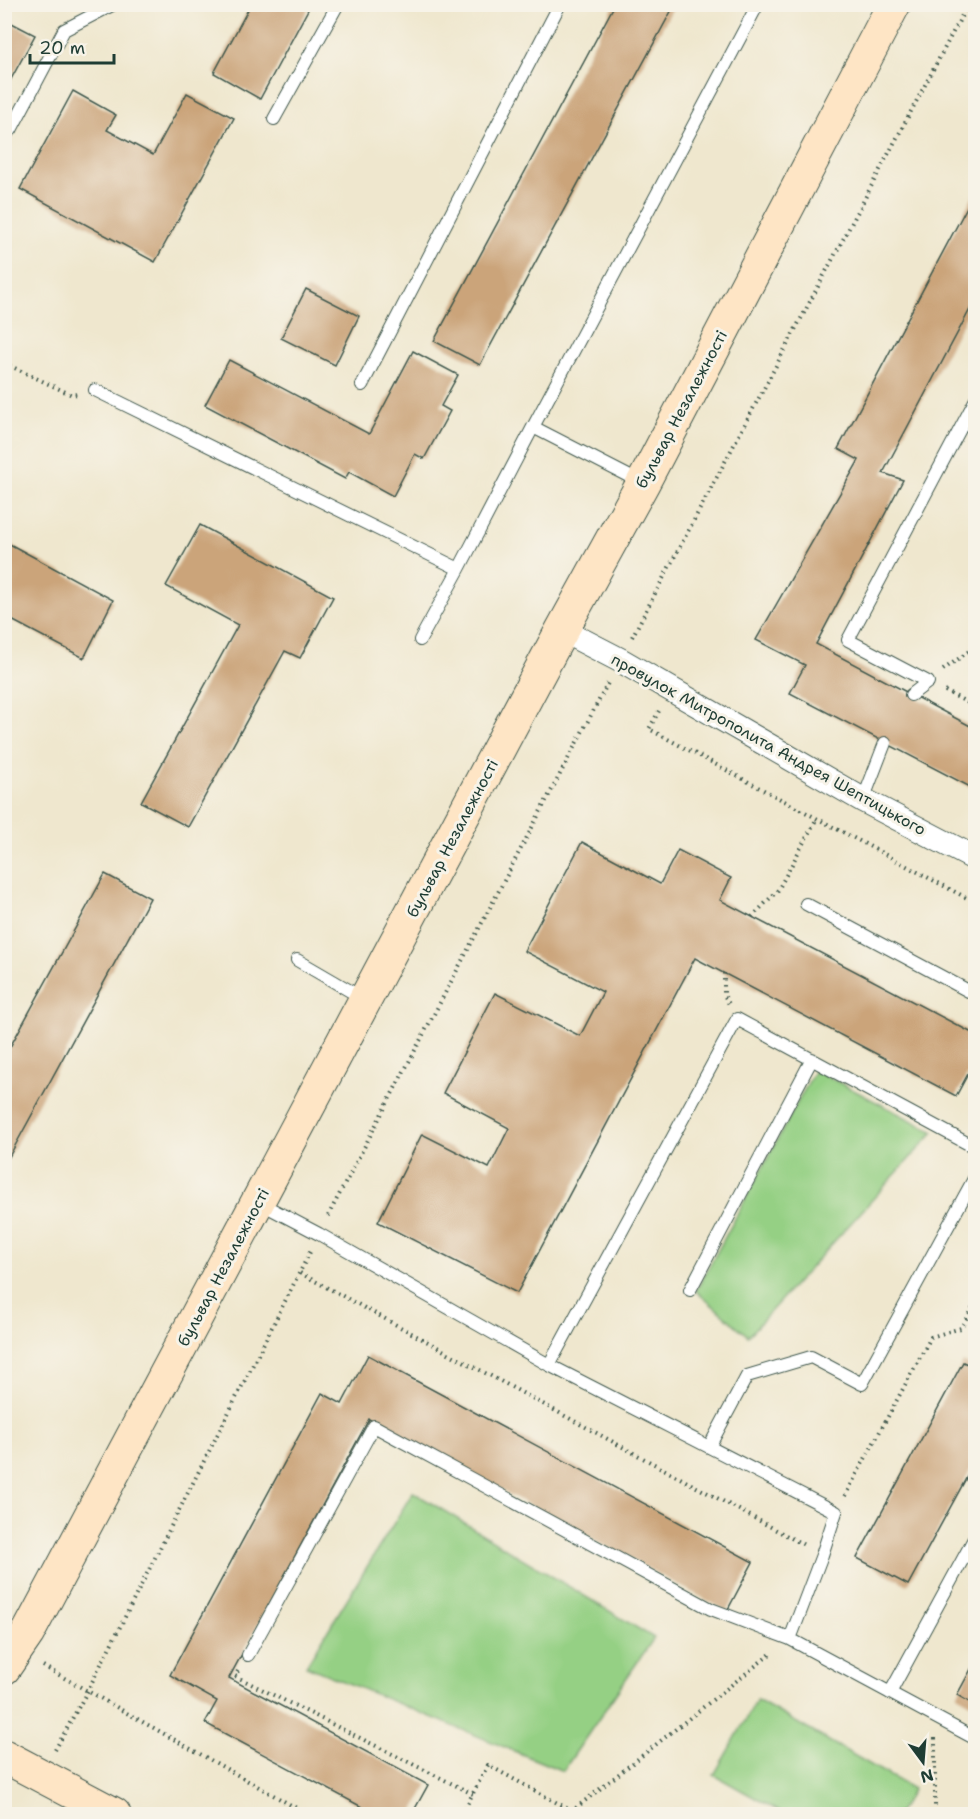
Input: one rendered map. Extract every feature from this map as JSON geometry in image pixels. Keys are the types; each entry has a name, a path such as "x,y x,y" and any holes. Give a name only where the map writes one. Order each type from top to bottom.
{"main road":[{"name":"бульвар Незалежності","path":"11,1660 562,630 643,483 894,4"},
{"path":"4,1756 114,1815"}],"street":[{"name":"провулок Митрополита Андрея Шептицького","path":"562,630 620,660 863,800 975,859"}],"lane":[{"path":"11,130 64,30 114,4"},
{"path":"274,119 338,4"},
{"path":"362,385 560,4"},
{"path":"420,640 758,5"},
{"path":"95,390 459,569"},
{"path":"911,695 928,682 848,640 975,399"},
{"path":"533,427 643,483"},
{"path":"863,800 885,743"},
{"path":"806,904 975,995"},
{"path":"297,960 366,1000"},
{"path":"549,1365 737,1019 975,1148"},
{"path":"690,1290 812,1059"},
{"path":"709,1447 747,1376 811,1357 862,1384 975,1175"},
{"path":"258,1202 319,1234 549,1365 836,1512 790,1639"},
{"path":"248,1655 374,1426 711,1609 790,1639 975,1739"},
{"path":"890,1693 975,1535"}],"path":[{"path":"25,1815 41,1775 88,1690 319,1234 968,4"},
{"path":"4,363 72,395 95,390"},
{"path":"975,646 928,682 975,707"},
{"path":"671,689 649,729 975,903"},
{"path":"752,917 778,890 817,818"},
{"path":"778,890 788,895"},
{"path":"724,973 724,995 737,1019"},
{"path":"300,1273 822,1555"},
{"path":"836,1512 931,1337 961,1328 975,1301"},
{"path":"462,1815 488,1765 572,1811 790,1639"},
{"path":"248,1655 236,1676 473,1794"},
{"path":"11,1660 88,1690 308,1815"},
{"path":"935,1717 935,1815"}],"green space":[{"path":"815,1070 934,1132 748,1336 696,1291"},
{"path":"413,1492 654,1638 563,1771 306,1666"},
{"path":"757,1700 913,1789 898,1814 784,1814 714,1775"}],"building":[{"path":"251,4 311,4 260,99 214,73"},
{"path":"615,4 675,4 480,365 434,341"},
{"path":"4,19 35,35 4,92"},
{"path":"73,91 116,115 107,130 153,155 187,93 234,118 155,262 20,189"},
{"path":"976,190 976,298 883,473 903,480 816,644 976,729 976,790 790,693 805,665 756,640 859,460 838,449"},
{"path":"306,289 359,316 335,365 281,338"},
{"path":"413,351 458,375 441,406 450,411 424,459 415,454 393,496 349,472 345,479 205,405 229,360 369,434"},
{"path":"200,525 333,597 300,658 285,651 188,827 141,802 238,625 166,586"},
{"path":"4,541 113,600 84,658 4,616"},
{"path":"582,842 660,884 678,850 731,878 720,900 976,1035 976,1059 956,1096 695,958 517,1293 378,1222 422,1134 489,1168 509,1128 443,1093 495,993 580,1036 603,992 524,951"},
{"path":"105,874 150,898 4,1166 4,1058"},
{"path":"368,1355 753,1562 727,1611 369,1419 229,1678 428,1785 412,1814 375,1814 205,1723 217,1701 170,1675 322,1393 342,1404"},
{"path":"963,1362 976,1368 976,1460 908,1585 857,1558"},
{"path":"976,1660 976,1706 957,1695"}]}
